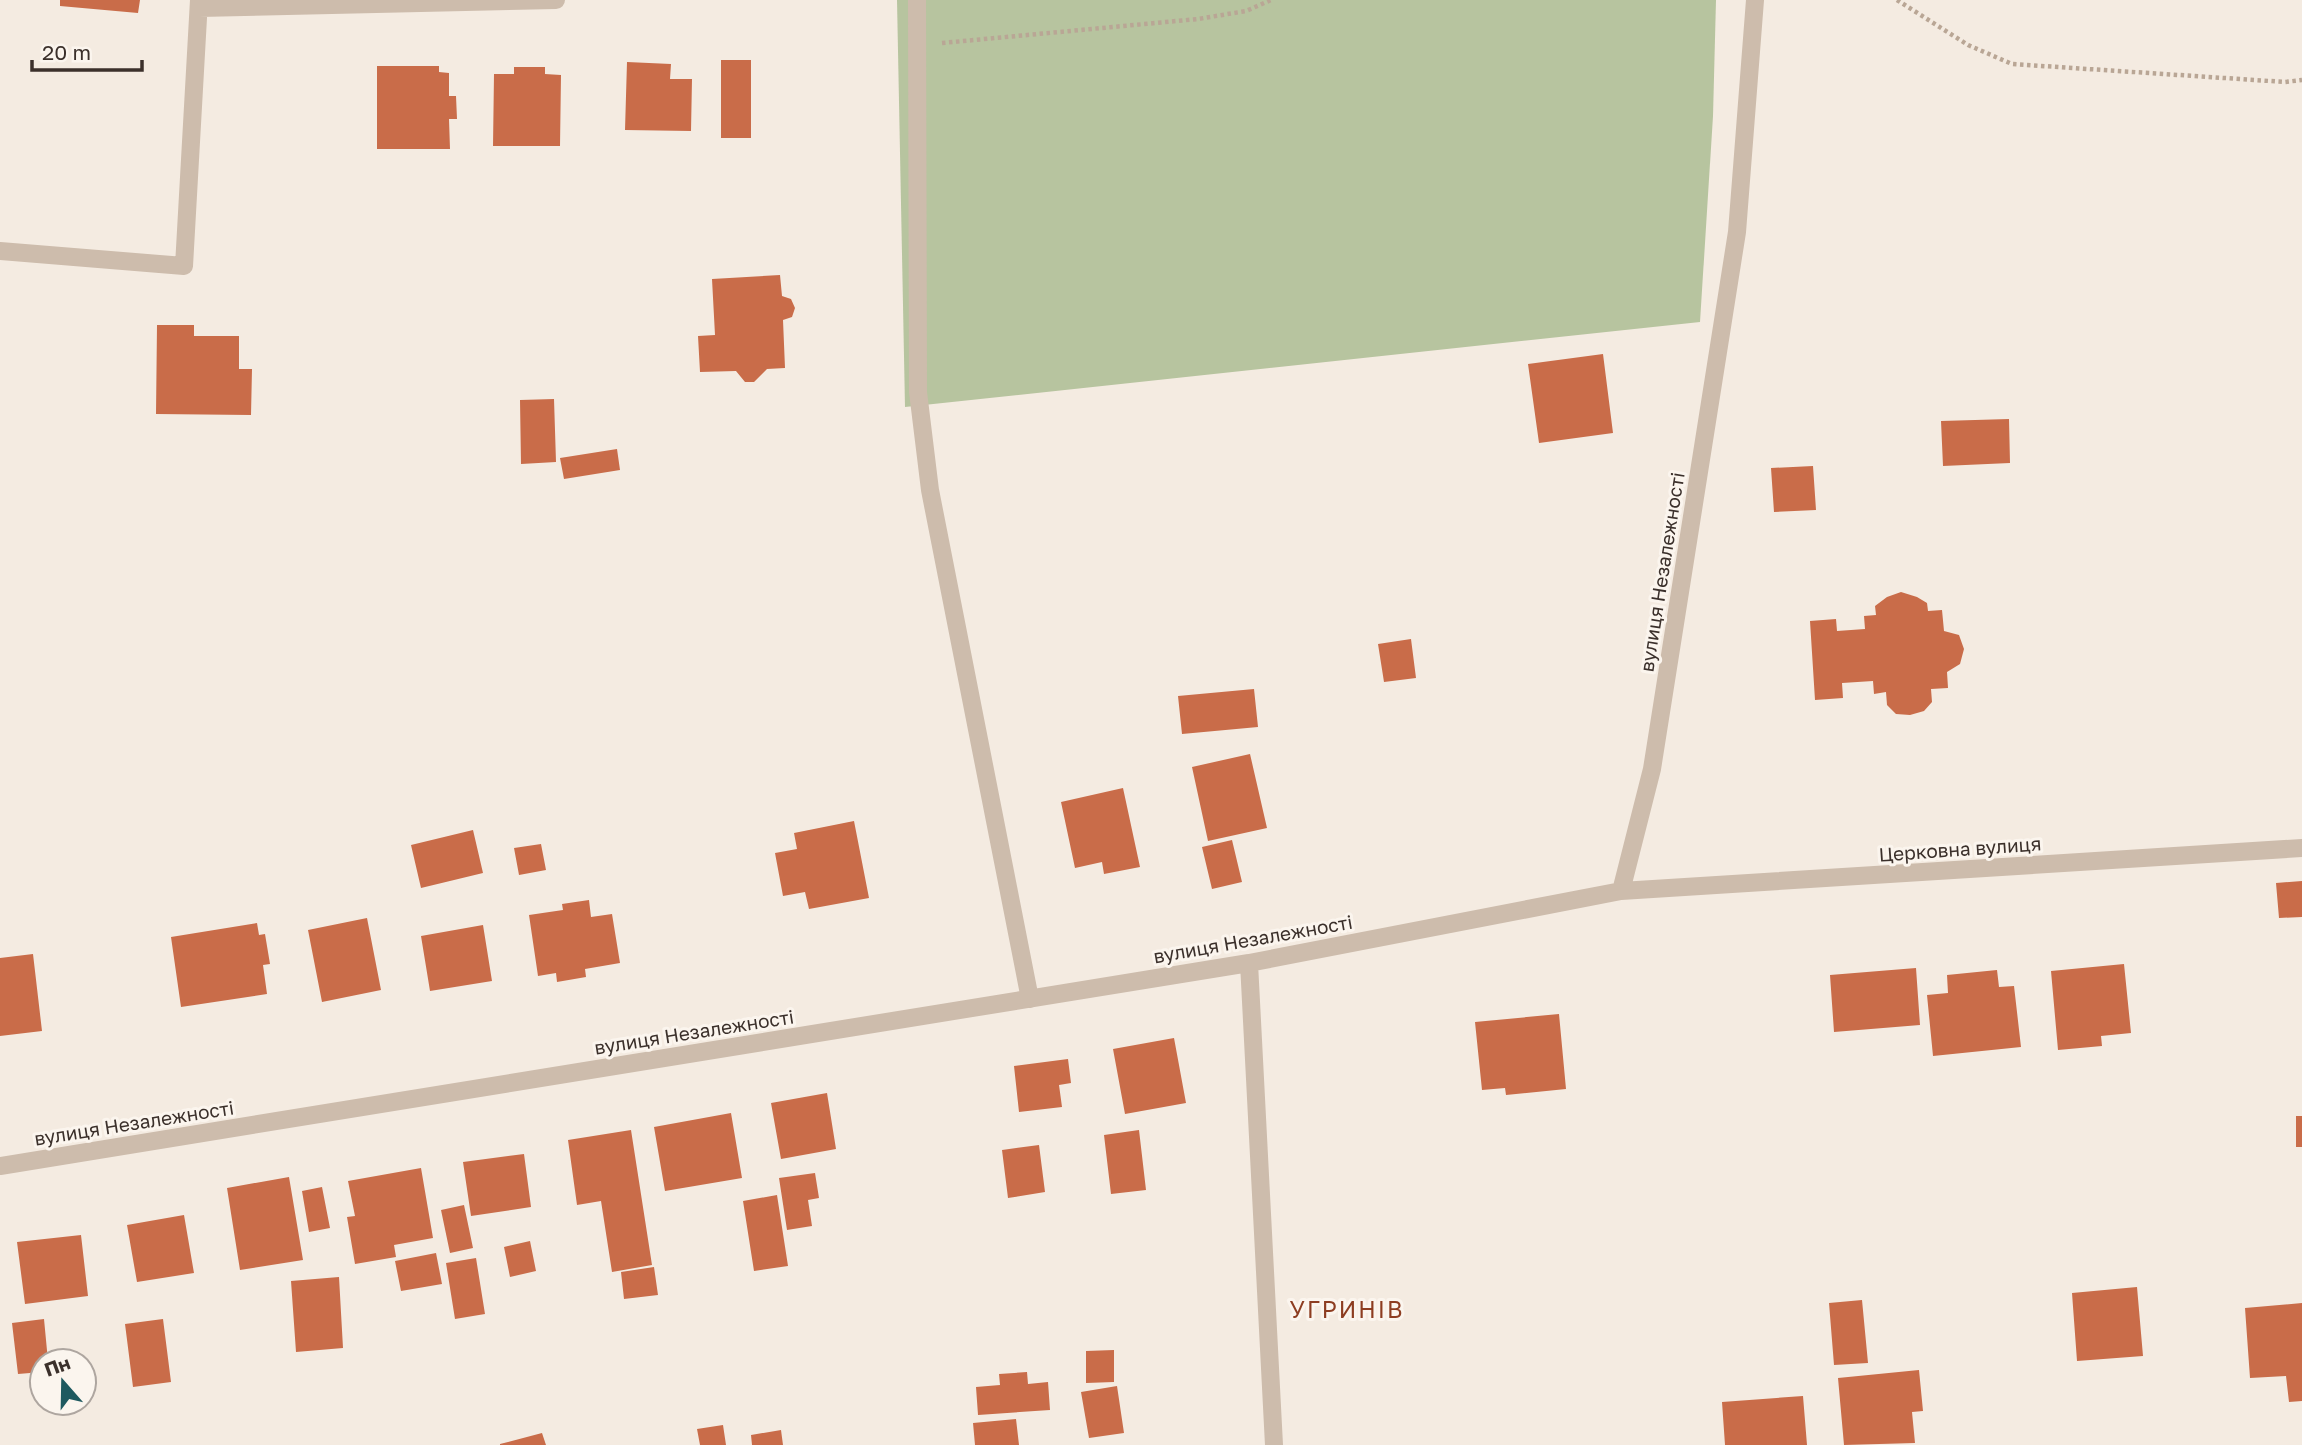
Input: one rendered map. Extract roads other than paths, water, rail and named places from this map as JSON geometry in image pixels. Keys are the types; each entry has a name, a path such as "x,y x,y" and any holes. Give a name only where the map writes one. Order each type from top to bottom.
{"street":[{"path":"0,251 184,266 199,4 556,0"},
{"path":"916,0 918,392 927,465 1030,999"},
{"name":"вулиця Незалежності","path":"0,1166 1249,963 1621,891 1652,769 1737,232 1755,0"},
{"name":"Церковна вулиця","path":"1621,891 2302,848"},
{"path":"1249,963 1275,1445"}],"district":[{"name":"УГРИНІВ","path":"1347,1310"}]}
